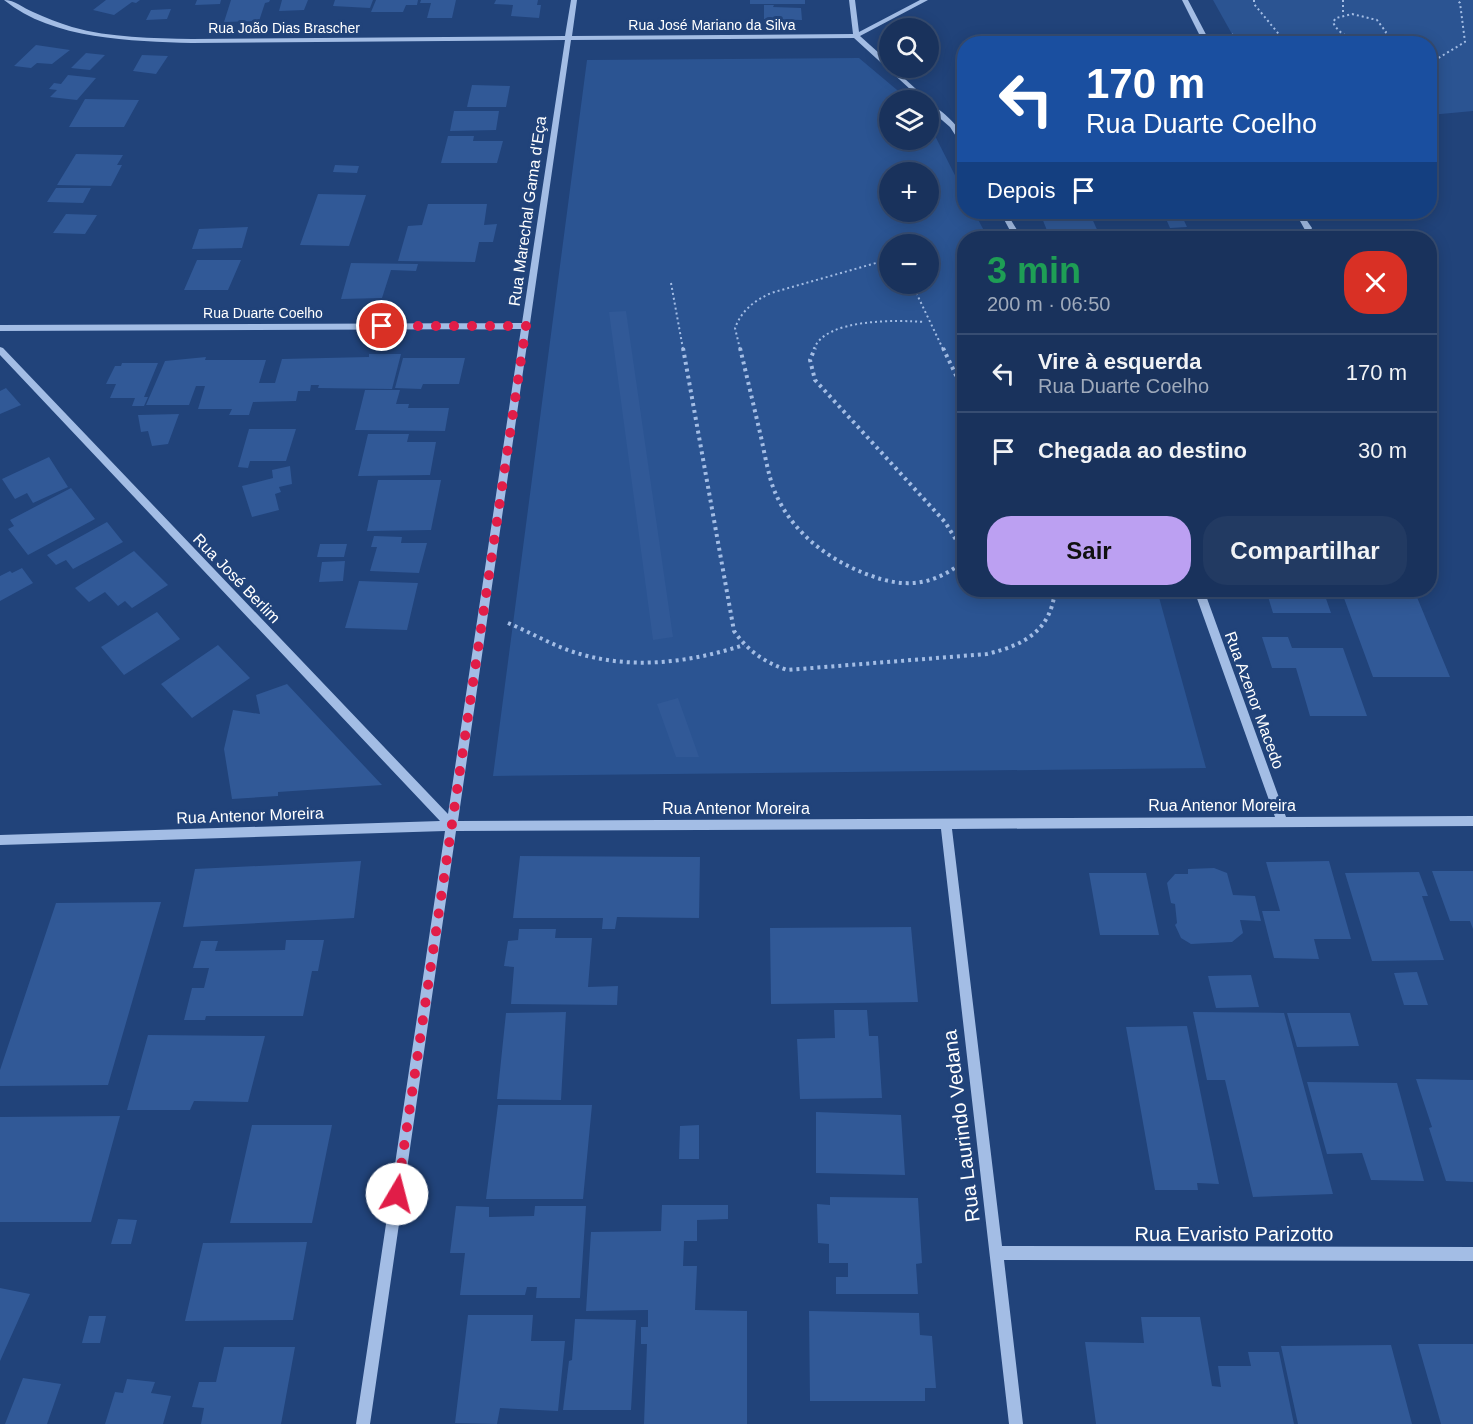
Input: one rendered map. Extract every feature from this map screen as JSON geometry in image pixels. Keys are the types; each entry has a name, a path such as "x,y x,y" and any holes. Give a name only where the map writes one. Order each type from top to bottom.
{"street":[{"name":"Rua Marechal Gama d'Eça","path":"363,1424 574,0"},
{"path":"852,0 856,36 879,57"},
{"path":"856,36 925,0"},
{"path":"1185,0 1204,36"},
{"name":"Rua João Dias Brascher","path":"10,1 36,17 63,28 141,39 204,41 568,38"},
{"name":"Rua José Mariano da Silva","path":"568,38 856,36"},
{"path":"902,78 914,90"},
{"path":"939,114 957,133"},
{"path":"1302,219 1308,228"},
{"name":"Rua Duarte Coelho","path":"0,328 526,326"},
{"name":"Rua José Berlim","path":"0,350 452,826"},
{"name":"Rua Azenor Macedo","path":"1202,597 1282,821"},
{"name":"Rua Antenor Moreira","path":"0,840 452,826 1473,821"},
{"name":"Rua Laurindo Vedana","path":"946,823 1016,1424"},
{"name":"Rua Evaristo Parizotto","path":"996,1253 1473,1254"}],"path":[{"path":"1254,0 1254,4 1280,36"},
{"path":"1343,0 1343,15"},
{"path":"1437,59 1466,42 1460,3 1457,0"},
{"path":"1346,36 1334,27 1333,22 1343,15 1352,14 1371,18 1384,27 1386,32 1381,36"},
{"path":"879,262 764,296 745,309 738,318 735,328 771,481 777,499 802,533 840,561 898,584 912,585 926,584 951,574 957,567"},
{"path":"671,283 735,631 744,645 764,661 788,670 987,654 1021,644 1034,634 1045,623 1053,609 1054,597"},
{"path":"917,294 957,377"},
{"path":"925,322 887,320 867,322 837,330 819,342 813,350 810,360 811,370 815,380 945,522 957,541"},
{"path":"483,613 531,632 554,645 609,660 668,663 711,656 744,645"}],"shaded area":[{"path":"1213,0 1473,0 1473,111 1437,114 1437,36 1233,36"},
{"path":"859,58 879,75 879,78 883,78 897,90 879,90 879,150 939,150 939,144 957,179 957,219 978,219 984,231 957,231 957,597 1159,597 1206,768 493,776 587,60"}],"building":[{"path":"106,0 140,0 136,3 132,2 114,15 93,10"},
{"path":"197,0 221,0 220,4 195,5"},
{"path":"231,0 270,0 265,3 259,21 224,22"},
{"path":"282,0 308,0 304,10 279,11"},
{"path":"335,0 373,0 370,8 333,6"},
{"path":"376,0 418,0 417,5 406,5 403,12 371,12"},
{"path":"421,0 456,0 452,18 427,18 431,3 420,3"},
{"path":"496,0 538,0 537,5 541,5 539,18 511,16 513,5 494,4"},
{"path":"750,0 805,0 805,4 750,4"},
{"path":"764,5 801,8 802,20 764,19"},
{"path":"171,9 167,19 146,20 151,10"},
{"path":"36,45 70,50 52,64 37,63 31,68 14,66"},
{"path":"86,53 105,55 90,70 71,68"},
{"path":"142,55 168,56 156,74 133,71"},
{"path":"68,75 96,78 77,100 50,97 57,90 49,89 54,83 61,84"},
{"path":"472,85 510,86 506,107 467,107"},
{"path":"85,99 139,100 124,127 69,127"},
{"path":"454,111 499,111 496,130 450,131"},
{"path":"448,136 474,136 473,141 503,141 497,163 441,163"},
{"path":"76,154 123,155 117,165 122,165 111,186 57,185"},
{"path":"335,165 359,166 357,173 333,172"},
{"path":"56,188 91,188 83,203 47,202"},
{"path":"318,194 366,195 349,246 300,245"},
{"path":"428,204 487,204 484,225 497,224 493,242 479,242 475,262 398,261 408,226 422,225"},
{"path":"66,214 97,215 85,234 53,233"},
{"path":"1042,219 1092,219 1098,231 1047,231"},
{"path":"1166,219 1183,219 1187,227 1170,228"},
{"path":"248,227 242,248 192,249 199,229"},
{"path":"197,260 241,260 228,290 184,290"},
{"path":"351,263 418,264 416,271 391,270 382,298 341,299"},
{"path":"626,311 673,637 653,640 609,312"},
{"path":"369,354 401,354 392,389 318,388 319,385 311,385 310,391 298,391 296,401 253,402 249,415 229,415 232,409 198,409 205,386 196,386 189,405 146,405 165,361 206,357 205,360 266,360 259,383 275,383 282,359 369,357"},
{"path":"403,358 465,358 459,384 423,384 421,389 395,388"},
{"path":"122,363 158,363 144,397 148,397 144,406 132,406 135,398 110,398 116,384 106,384 115,366 121,366"},
{"path":"6,388 21,405 0,414 0,391"},
{"path":"365,390 400,390 396,404 409,404 408,408 449,408 445,431 355,430"},
{"path":"179,414 168,444 152,446 148,431 141,432 138,415"},
{"path":"249,429 296,429 286,461 250,461 248,468 238,467"},
{"path":"368,434 409,434 407,442 436,442 430,475 358,476"},
{"path":"49,457 68,487 33,503 27,493 15,499 2,479"},
{"path":"290,466 292,484 279,487 281,492 275,494 279,510 252,517 242,486 273,478 272,470"},
{"path":"378,480 441,480 431,530 367,531"},
{"path":"71,488 95,519 28,555 8,529 14,526 10,520"},
{"path":"107,522 123,542 73,569 66,560 56,565 47,555"},
{"path":"374,536 402,537 401,543 427,543 419,573 370,571 377,547 371,547"},
{"path":"320,544 347,544 344,557 317,557"},
{"path":"134,551 168,585 132,608 125,601 118,606 105,592 89,602 75,588"},
{"path":"345,561 343,581 319,582 322,562"},
{"path":"22,568 33,583 0,601 0,576"},
{"path":"359,581 418,583 407,630 345,628"},
{"path":"1268,597 1325,597 1331,613 1273,613"},
{"path":"1344,597 1417,597 1450,677 1373,677"},
{"path":"157,612 180,639 124,675 101,647"},
{"path":"1262,637 1288,637 1292,648 1343,648 1367,716 1310,716 1296,668 1272,668"},
{"path":"218,645 250,678 192,718 161,684"},
{"path":"287,684 382,785 278,792 278,796 232,799 224,749 233,710 260,714 256,695"},
{"path":"678,698 699,757 676,757 657,704"},
{"path":"520,856 700,857 699,918 617,917 615,929 602,929 603,918 513,918"},
{"path":"361,861 354,918 183,927 195,869"},
{"path":"1329,861 1351,939 1314,939 1319,959 1274,958 1262,911 1280,911 1266,862"},
{"path":"1214,868 1227,873 1233,895 1255,896 1261,921 1240,920 1243,933 1232,942 1191,944 1181,938 1175,925 1177,923 1175,904 1171,903 1167,883 1175,874 1188,874 1188,869"},
{"path":"1432,871 1473,871 1473,929 1470,921 1450,921"},
{"path":"1419,872 1428,896 1422,896 1444,960 1372,961 1345,873"},
{"path":"1089,873 1146,873 1159,935 1100,935"},
{"path":"161,902 108,1085 0,1086 0,1070 56,903"},
{"path":"911,927 918,1002 771,1004 770,928"},
{"path":"519,929 556,929 555,938 592,938 588,987 618,986 617,1005 511,1004 514,967 504,966 508,941 518,940"},
{"path":"286,940 324,940 318,971 312,971 303,1016 206,1016 205,1020 184,1020 192,988 204,988 209,968 193,968 201,941 218,941 215,951 285,950"},
{"path":"1417,972 1428,1005 1404,1005 1394,973"},
{"path":"1251,975 1259,1007 1216,1008 1208,976"},
{"path":"834,1010 867,1010 869,1036 878,1036 882,1098 800,1099 797,1039 835,1038"},
{"path":"566,1012 561,1100 497,1099 506,1013"},
{"path":"1193,1012 1284,1013 1333,1194 1253,1197 1225,1080 1207,1080"},
{"path":"1287,1013 1350,1013 1359,1046 1297,1047"},
{"path":"1187,1026 1219,1184 1197,1183 1198,1190 1155,1190 1126,1027"},
{"path":"148,1035 265,1036 248,1102 194,1101 190,1110 127,1110"},
{"path":"1416,1079 1473,1080 1473,1182 1446,1181 1429,1128 1432,1127"},
{"path":"1307,1082 1397,1083 1424,1181 1371,1180 1362,1153 1327,1154"},
{"path":"498,1105 592,1105 583,1199 486,1199"},
{"path":"816,1112 901,1115 905,1175 816,1173"},
{"path":"120,1116 91,1222 0,1222 0,1117"},
{"path":"252,1125 332,1125 312,1223 230,1223"},
{"path":"699,1125 699,1159 679,1159 680,1126"},
{"path":"830,1197 918,1198 922,1263 916,1264 918,1294 836,1294 836,1277 848,1277 848,1263 829,1263 829,1244 818,1243 817,1204 830,1205"},
{"path":"662,1205 728,1205 728,1219 697,1220 697,1241 684,1241 683,1266 697,1266 695,1310 747,1311 747,1424 644,1424 647,1344 641,1344 641,1327 648,1327 648,1310 586,1311 591,1232 661,1231"},
{"path":"456,1206 489,1207 489,1217 534,1216 535,1206 586,1206 580,1298 536,1298 537,1287 527,1287 525,1295 460,1295 465,1253 450,1253"},
{"path":"118,1219 137,1220 131,1244 111,1244"},
{"path":"307,1242 293,1320 185,1321 203,1243"},
{"path":"0,1288 30,1294 0,1361"},
{"path":"809,1311 919,1313 920,1335 932,1336 936,1388 925,1388 925,1401 810,1401"},
{"path":"468,1315 533,1315 531,1341 565,1341 558,1411 500,1408 497,1424 455,1423"},
{"path":"89,1316 106,1316 100,1343 82,1343"},
{"path":"1141,1317 1200,1317 1212,1386 1221,1387 1218,1366 1251,1366 1248,1352 1279,1352 1294,1424 1096,1424 1085,1342 1144,1343"},
{"path":"575,1319 636,1320 631,1410 563,1410 569,1361 572,1360"},
{"path":"1418,1344 1473,1344 1473,1424 1441,1424"},
{"path":"1391,1345 1412,1424 1298,1424 1281,1346"},
{"path":"224,1347 295,1347 281,1424 201,1424 204,1408 192,1407 199,1382 216,1382"},
{"path":"23,1378 61,1384 47,1424 5,1424"},
{"path":"127,1379 155,1382 151,1393 171,1396 163,1424 105,1424 115,1392 123,1393"}],"route":[{"path":"382,326 526,326 397,1194"}]}
